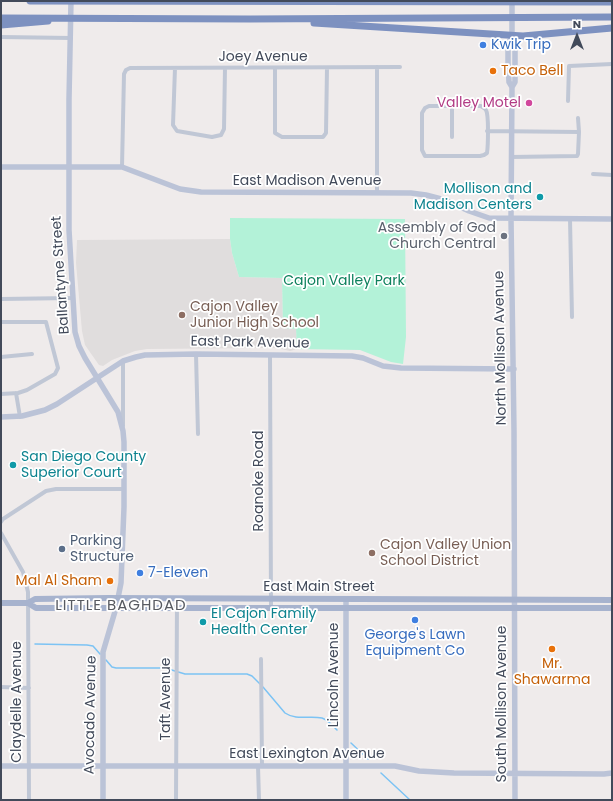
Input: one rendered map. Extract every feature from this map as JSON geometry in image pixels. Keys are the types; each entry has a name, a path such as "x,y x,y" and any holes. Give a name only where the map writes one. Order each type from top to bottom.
{"highway":[{"path":"30,1 612,2"},
{"path":"1,25 34,23 76,17 250,19 612,17"},
{"path":"1,18 64,18"},
{"path":"250,19 512,37 612,28"}],"main road":[{"name":"East Main Street","path":"28,604 35,599 118,598 612,600"},
{"path":"400,599 400,608"},
{"name":"East Main Street","path":"1,603 28,604 36,608 612,608"}],"street":[{"name":"Ballantyne Street","path":"71,1 69,230 72,298 75,332 79,346 97,379 118,412 123,431 124,489 122,578 116,608"},
{"name":"North Mollison Avenue","path":"512,1 512,37 515,43 515,82 512,87 511,131 512,333 514,368 514,608"},
{"path":"1,37 71,38"},
{"name":"North Mollison Avenue","path":"512,37 508,43 509,82 512,87"},
{"path":"568,101 569,66 612,64"},
{"path":"509,65 513,75 515,76"},
{"path":"377,67 377,193"},
{"name":"Joey Avenue","path":"122,167 124,74 126,70 130,68 400,67"},
{"path":"175,68 173,126 177,130 183,132 215,137 221,135 224,128 225,68"},
{"path":"275,68 275,133 282,137 323,137 326,133 327,68"},
{"path":"429,106 452,106 481,106 487,112 487,149 484,155 425,156 422,150 422,110 429,106"},
{"path":"452,106 452,137"},
{"path":"511,157 577,156 579,132 578,118"},
{"path":"488,131 579,132"},
{"name":"East Madison Avenue","path":"1,167 122,167 180,189 201,192 411,193 445,200 469,212 488,218 612,219"},
{"path":"593,174 612,174"},
{"path":"570,219 572,317"},
{"path":"1,298 72,298"},
{"path":"1,322 46,322 58,368 55,374 27,390 16,393 1,394"},
{"path":"1,357 32,354"},
{"path":"196,354 198,434"},
{"name":"East Park Avenue","path":"1,417 20,416 45,410 97,379 123,361 145,356 196,354 352,356 363,358 383,366 401,368 514,368"},
{"name":"Roanoke Road","path":"270,355 271,608"},
{"path":"123,361 124,442"},
{"path":"16,393 20,416"},
{"path":"1,522 3,519 46,491 56,489 124,489"},
{"name":"Claydelle Avenue","path":"1,534 23,572 28,592 29,800"},
{"name":"Taft Avenue","path":"176,800 177,599"},
{"name":"Lincoln Avenue","path":"346,599 346,800"},
{"name":"Avocado Avenue","path":"103,800 103,652 116,608"},
{"name":"South Mollison Avenue","path":"514,608 515,800"},
{"path":"259,800 261,659"},
{"path":"1,688 29,688"},
{"name":"East Lexington Avenue","path":"1,766 395,766 419,771 454,773 612,773"}],"shaded area":[{"name":"Cajon Valley Junior High School","path":"230,239 232,253 239,277 282,278 283,327 296,329 297,349 290,351 277,348 147,349 135,351 112,360 103,366 99,365 85,345 82,331 76,263 77,240"}],"green space":[{"name":"Cajon Valley Park","path":"230,218 405,219 406,337 403,364 391,362 360,350 297,349 296,329 283,328 282,278 239,277 232,253"}],"waterway":[{"path":"35,644 87,645 93,646 100,654"},
{"path":"106,660 112,667 116,668 165,668 185,674 247,674 252,676 260,684"},
{"path":"263,687 285,713 294,717 322,718 337,730"},
{"path":"351,743 368,759"},
{"path":"381,773 410,800"}],"place":[{"name":"Kwik Trip","path":"483,45"},
{"name":"Taco Bell","path":"493,71"},
{"name":"Valley Motel","path":"529,103"},
{"name":"Mollison and Madison Centers","path":"540,197"},
{"name":"Assembly of God Church Central","path":"504,236"},
{"name":"Cajon Valley Junior High School","path":"182,315"},
{"name":"San Diego County Superior Court","path":"13,465"},
{"name":"Parking Structure","path":"62,549"},
{"name":"Cajon Valley Union School District","path":"372,553"},
{"name":"7-Eleven","path":"140,573"},
{"name":"Mal Al Sham","path":"110,581"},
{"name":"George's Lawn Equipment Co","path":"415,620"},
{"name":"El Cajon Family Health Center","path":"203,622"},
{"name":"Mr. Shawarma","path":"552,649"}],"district":[{"name":"LITTLE BAGHDAD","path":"121,606"}]}
